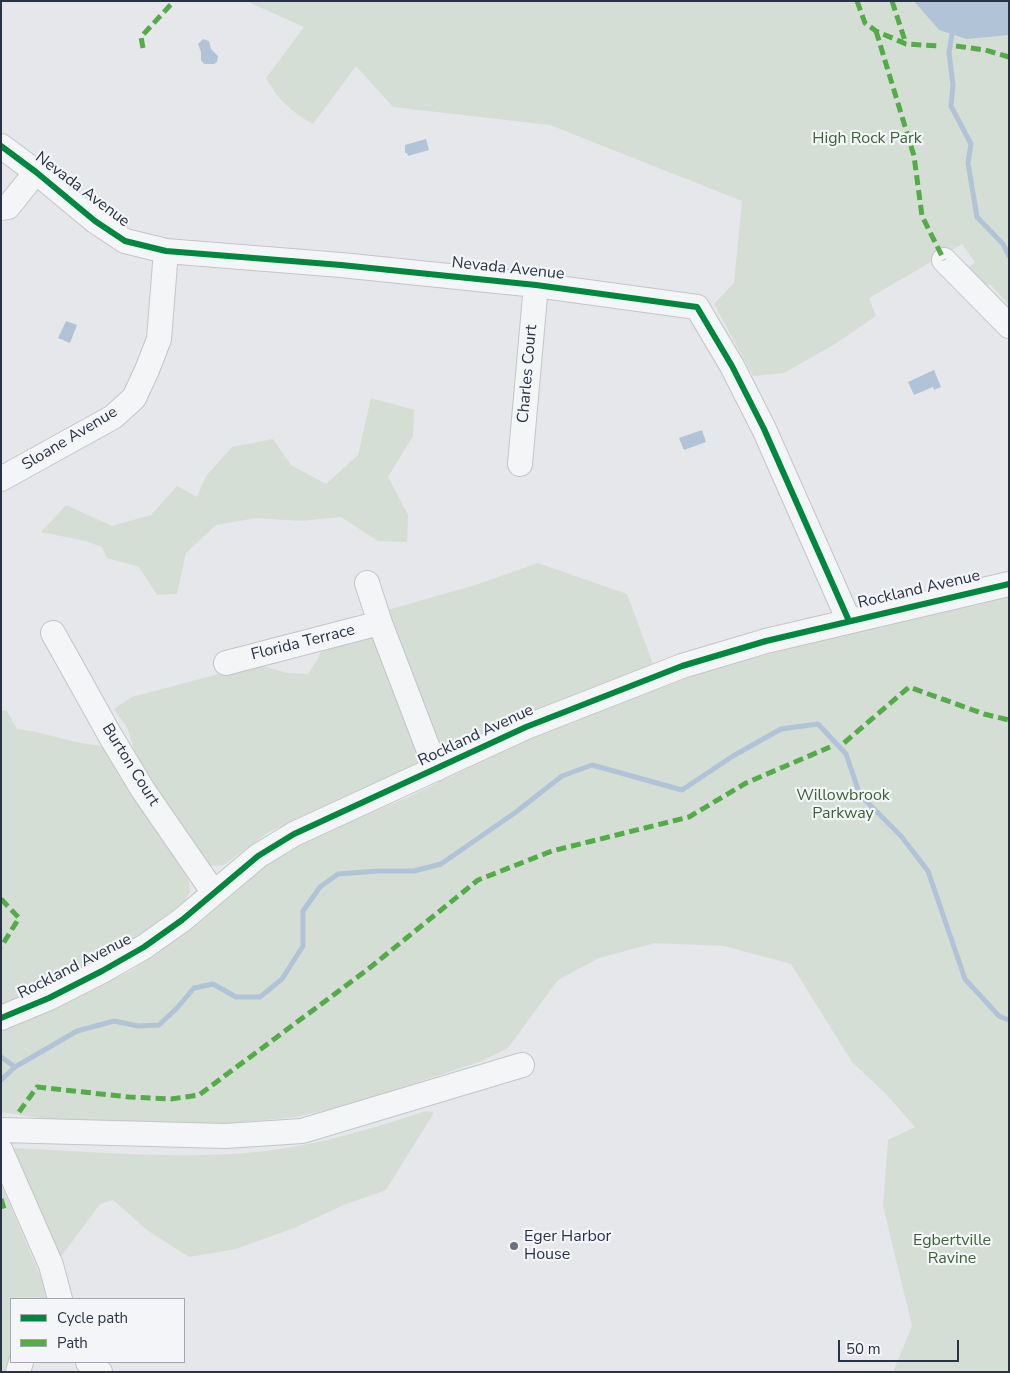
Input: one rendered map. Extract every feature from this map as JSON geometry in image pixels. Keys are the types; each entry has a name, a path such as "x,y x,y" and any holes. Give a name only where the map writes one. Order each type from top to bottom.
{"street":[{"name":"Nevada Avenue","path":"1,146 95,221 126,241 166,251 341,265 536,285 697,307 732,366 764,429 850,621"},
{"path":"1,194 30,168"},
{"path":"1,208 8,207 30,168"},
{"name":"Sloane Avenue","path":"1,479 113,418 134,398 158,339 166,251"},
{"path":"944,260 1009,326"},
{"name":"Charles Court","path":"520,464 536,285"},
{"path":"367,583 380,623 436,769"},
{"name":"Rockland Avenue","path":"1,1018 49,998 102,971 144,946 182,920 258,856 294,834 526,727 663,672 766,641 1009,584"},
{"name":"Florida Terrace","path":"226,662 380,623"},
{"name":"Burton Court","path":"53,633 143,790 214,893"},
{"path":"1,1130 225,1136 302,1131 522,1065"},
{"path":"1,1151 50,1265 60,1298"},
{"path":"89,1363 100,1372"}],"green space":[{"name":"High Rock Park","path":"246,1 1009,1 1009,305 990,284 983,289 968,268 975,262 962,244 869,298 876,316 835,344 784,373 753,376 714,304 734,283 742,201 550,125 393,107 356,66 313,124 286,105 266,78 304,27"},
{"path":"371,398 414,410 413,436 388,477 408,515 407,542 378,541 341,517 301,521 256,518 216,525 186,553 177,594 157,595 139,567 107,558 102,547 85,541 41,532 66,505 112,526 151,515 177,486 197,497 206,476 232,447 273,439 291,465 326,484 358,455"},
{"path":"538,563 627,594 653,664 442,753 384,611 475,585"},
{"name":"Willowbrook Parkway","path":"1009,595 1009,1372 893,1372 912,1326 883,1206 888,1140 915,1127 886,1094 852,1062 791,964 724,946 655,943 599,958 558,980 508,1048 482,1061 343,1107 295,1117 204,1126 53,1120 1,1112 1,1027 129,972 197,925 268,864 297,844 406,798 531,738 701,673 794,647"},
{"path":"374,632 420,756 419,762 414,767 364,794 302,816 269,832 224,865 210,866 203,862 193,851 134,750 128,729 114,709 132,697 256,664 287,673 308,674 319,657 323,641"},
{"path":"1,710 7,711 17,729 105,746 177,860 189,881 190,892 185,901 128,945 81,972 1,1005"},
{"path":"426,1111 433,1112 433,1114 386,1190 346,1204 294,1228 236,1249 189,1257 147,1230 113,1200 100,1204 60,1258 10,1148 164,1155 257,1152 321,1141"},
{"path":"1,1184 48,1294 46,1298 10,1298 11,1363 9,1372 1,1372"}],"water":[{"path":"914,1 1009,1 1009,35 967,39 939,30"},
{"path":"203,39 209,41 211,49 218,56 217,62 214,64 204,64 201,60 198,44"},
{"path":"426,139 429,150 408,156 405,153 405,145"},
{"path":"66,321 77,325 70,343 58,338"},
{"path":"934,370 941,387 934,390 933,387 914,395 908,382"},
{"path":"702,430 706,442 684,450 679,438"}],"waterway":[{"path":"952,34 949,53 953,85 951,106 971,144 968,163 977,217 1003,244 1009,256"},
{"path":"1,1080 15,1067 77,1031 114,1021 138,1026 159,1025 194,988 213,984 236,997 260,997 282,979 303,946 303,911 320,887 338,874 414,871 441,864 516,812 562,776 592,765 682,790 733,756 781,729 818,724 846,754 860,795 901,836 928,871 965,979 999,1016 1009,1020"},
{"path":"1,1057 15,1067"}],"marked path":[{"path":"143,48 141,37 174,1"},
{"path":"857,1 865,23 876,31 906,44 939,46"},
{"path":"892,1 906,44"},
{"path":"876,31 914,156 922,216 944,260"},
{"path":"956,46 985,50 1009,57"},
{"path":"844,743 909,687 984,714 1009,720"},
{"path":"19,1112 37,1087 129,1097 171,1099 199,1095 367,970 478,880 552,851 689,817 746,783 830,747"},
{"path":"1,899 19,918 1,947"},
{"path":"1,1199 4,1209 1,1211"}],"cycle path":[{"path":"1,146 36,172 95,221 125,241 166,251 341,265 536,285 697,307 732,366 764,429 849,621"},
{"path":"1,1018 49,998 144,947 182,920 258,856 294,834 526,727 682,666 766,641 1009,584"}],"place":[{"name":"Eger Harbor House","path":"514,1246"}],"park label":[{"name":"Egbertville Ravine","path":"952,1250"}]}
